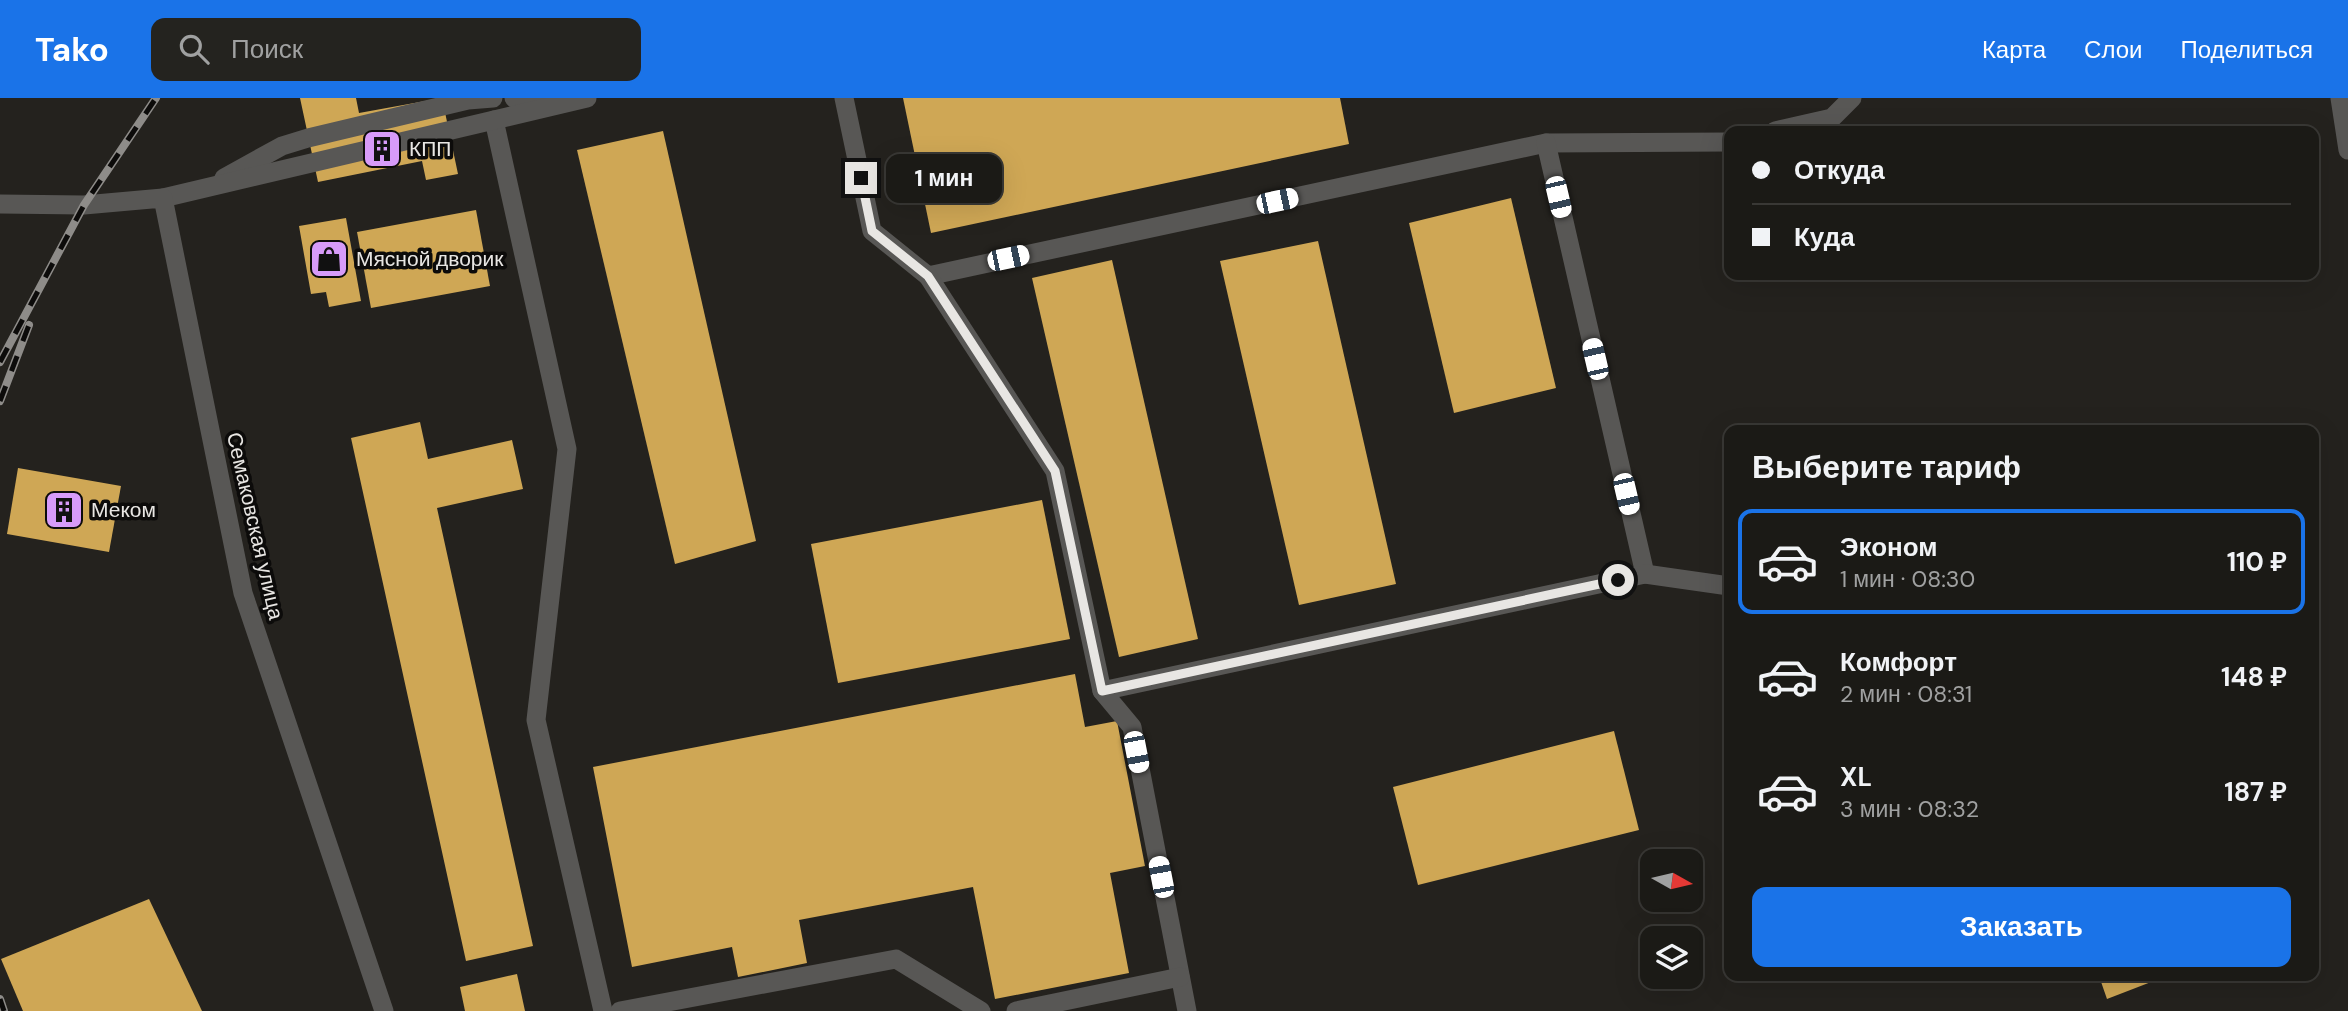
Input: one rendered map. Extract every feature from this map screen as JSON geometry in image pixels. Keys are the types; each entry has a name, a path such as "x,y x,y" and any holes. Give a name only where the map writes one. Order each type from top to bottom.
{"street":[{"path":"204,189 282,146 468,100 493,98"},
{"path":"513,98 562,104"},
{"path":"0,204 84,205 163,198 587,98"},
{"path":"844,98 872,231 928,276 1055,471 1102,691 1132,727 1187,1011"},
{"path":"1797,126 1832,118 1852,98"},
{"path":"2340,98 2348,150"},
{"path":"494,120 567,449 536,720 603,1011"},
{"path":"928,276 1546,143 1724,142"},
{"path":"1546,143 1645,575"},
{"name":"Семаковская улица","path":"163,198 243,593 384,1011"},
{"path":"1102,691 1645,575 1724,585"},
{"path":"620,1011 896,958 981,1011"},
{"path":"1016,1011 1180,977"}],"building":[{"name":"КПП","path":"300,98 356,98 359,113 442,98 458,174 426,180 422,161 318,182"},
{"path":"903,98 1340,98 1349,144 931,233"},
{"path":"663,131 756,541 675,564 577,150"},
{"path":"1511,198 1556,388 1454,413 1409,223"},
{"path":"476,210 490,286 371,308 357,232"},
{"name":"Мясной дворик","path":"346,218 361,301 329,307 326,292 311,294 299,226"},
{"path":"1318,241 1396,584 1299,605 1220,261"},
{"path":"1112,260 1198,639 1119,657 1032,278"},
{"path":"420,422 428,459 512,440 523,489 437,508 533,946 466,961 351,438"},
{"name":"Меком","path":"18,468 121,486 109,552 7,534"},
{"path":"1042,500 1070,639 838,683 811,544"},
{"path":"1075,674 1085,727 1117,721 1145,866 1110,873 1129,973 995,999 973,887 799,920 807,963 738,977 732,947 632,967 593,767"},
{"path":"1614,731 1639,830 1418,885 1393,787"},
{"path":"149,899 202,1011 23,1011 1,959"},
{"path":"517,974 525,1011 465,1011 460,987"},
{"path":"2101,981 2154,981 2107,999"}],"railway":[{"path":"0,362 84,205 156,98"},
{"path":"0,401 29,325"},
{"path":"0,999 4,1011"}],"place":[{"name":"КПП","path":"382,149"},
{"name":"Мясной дворик","path":"329,259"},
{"name":"Меком","path":"64,510"}],"route":[{"path":"861,178 872,231 928,276 1055,471 1102,691 1618,580"}]}
